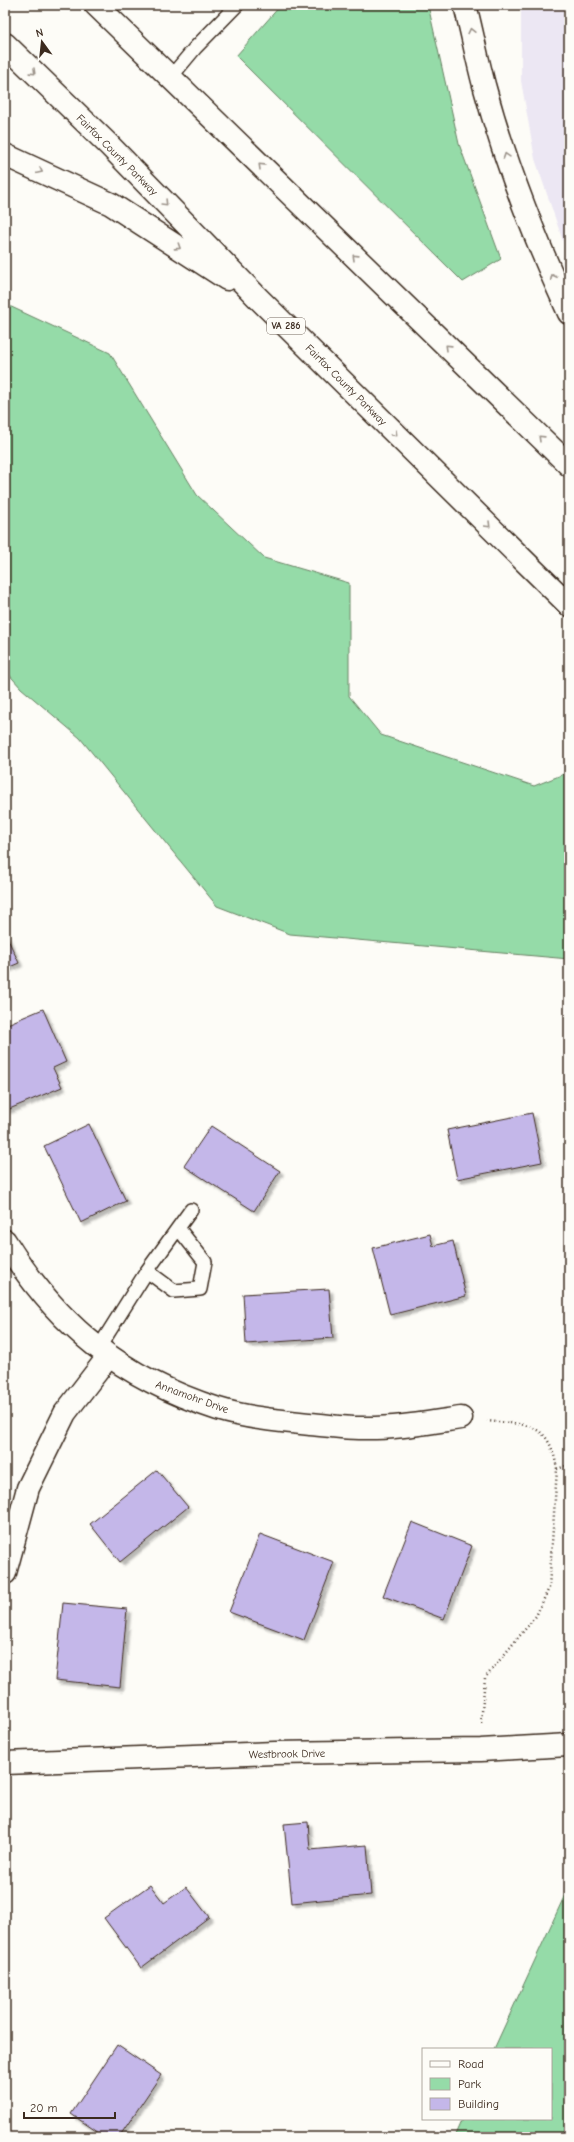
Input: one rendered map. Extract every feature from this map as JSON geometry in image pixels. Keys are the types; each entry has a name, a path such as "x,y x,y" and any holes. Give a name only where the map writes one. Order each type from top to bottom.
{"main road":[{"path":"96,5 569,465"},
{"path":"466,5 484,85 516,184 545,259 569,313"},
{"name":"Fairfax County Parkway","path":"5,44 109,145 259,300 569,605"},
{"path":"5,155 111,204 259,300"},
{"name":"Annamohr Drive","path":"5,1241 46,1297 71,1326 103,1353 156,1385 219,1409 276,1421 358,1428 410,1426 461,1418"},
{"path":"5,1573 28,1488 65,1413 103,1353"},
{"name":"Westbrook Drive","path":"5,1763 275,1754 481,1750 569,1745"}],"lane":[{"path":"170,78 195,48 237,5"},
{"path":"103,1353 147,1271 190,1210"},
{"path":"147,1271 174,1291 200,1289 205,1262 178,1228"}],"path":[{"path":"461,1418 533,1426 544,1435 554,1451 557,1469 549,1588 536,1616 485,1678 480,1724 481,1750"},
{"path":"557,1469 566,1466 569,1462"}],"shaded area":[{"path":"521,5 569,5 569,253 565,247 535,159 521,81"}],"green space":[{"path":"281,5 428,5 459,144 501,259 463,282 236,56"},
{"path":"5,304 110,353 197,495 264,558 349,583 349,696 381,735 534,786 569,772 569,959 290,934 217,906 80,738 21,688 5,670"},
{"path":"569,1886 569,2137 454,2137 462,2120 552,2120 552,2048 494,2048"}],"building":[{"path":"5,933 19,963 5,969"},
{"path":"43,1009 66,1062 53,1068 62,1087 7,1110 5,1106 5,1025"},
{"path":"532,1113 542,1162 457,1179 447,1130"},
{"path":"89,1124 126,1201 81,1223 44,1146"},
{"path":"211,1126 280,1171 254,1211 184,1166"},
{"path":"430,1234 433,1246 453,1241 466,1296 390,1315 373,1248"},
{"path":"329,1289 333,1338 246,1344 243,1294"},
{"path":"157,1470 188,1507 120,1562 90,1524"},
{"path":"412,1522 472,1546 444,1619 383,1596"},
{"path":"260,1534 334,1562 304,1640 229,1612"},
{"path":"63,1603 127,1609 120,1687 55,1680"},
{"path":"308,1822 310,1850 367,1845 371,1895 292,1903 284,1824"},
{"path":"150,1885 164,1903 186,1887 209,1917 141,1968 104,1918"},
{"path":"117,2045 161,2075 119,2137 105,2137 71,2114"}]}
